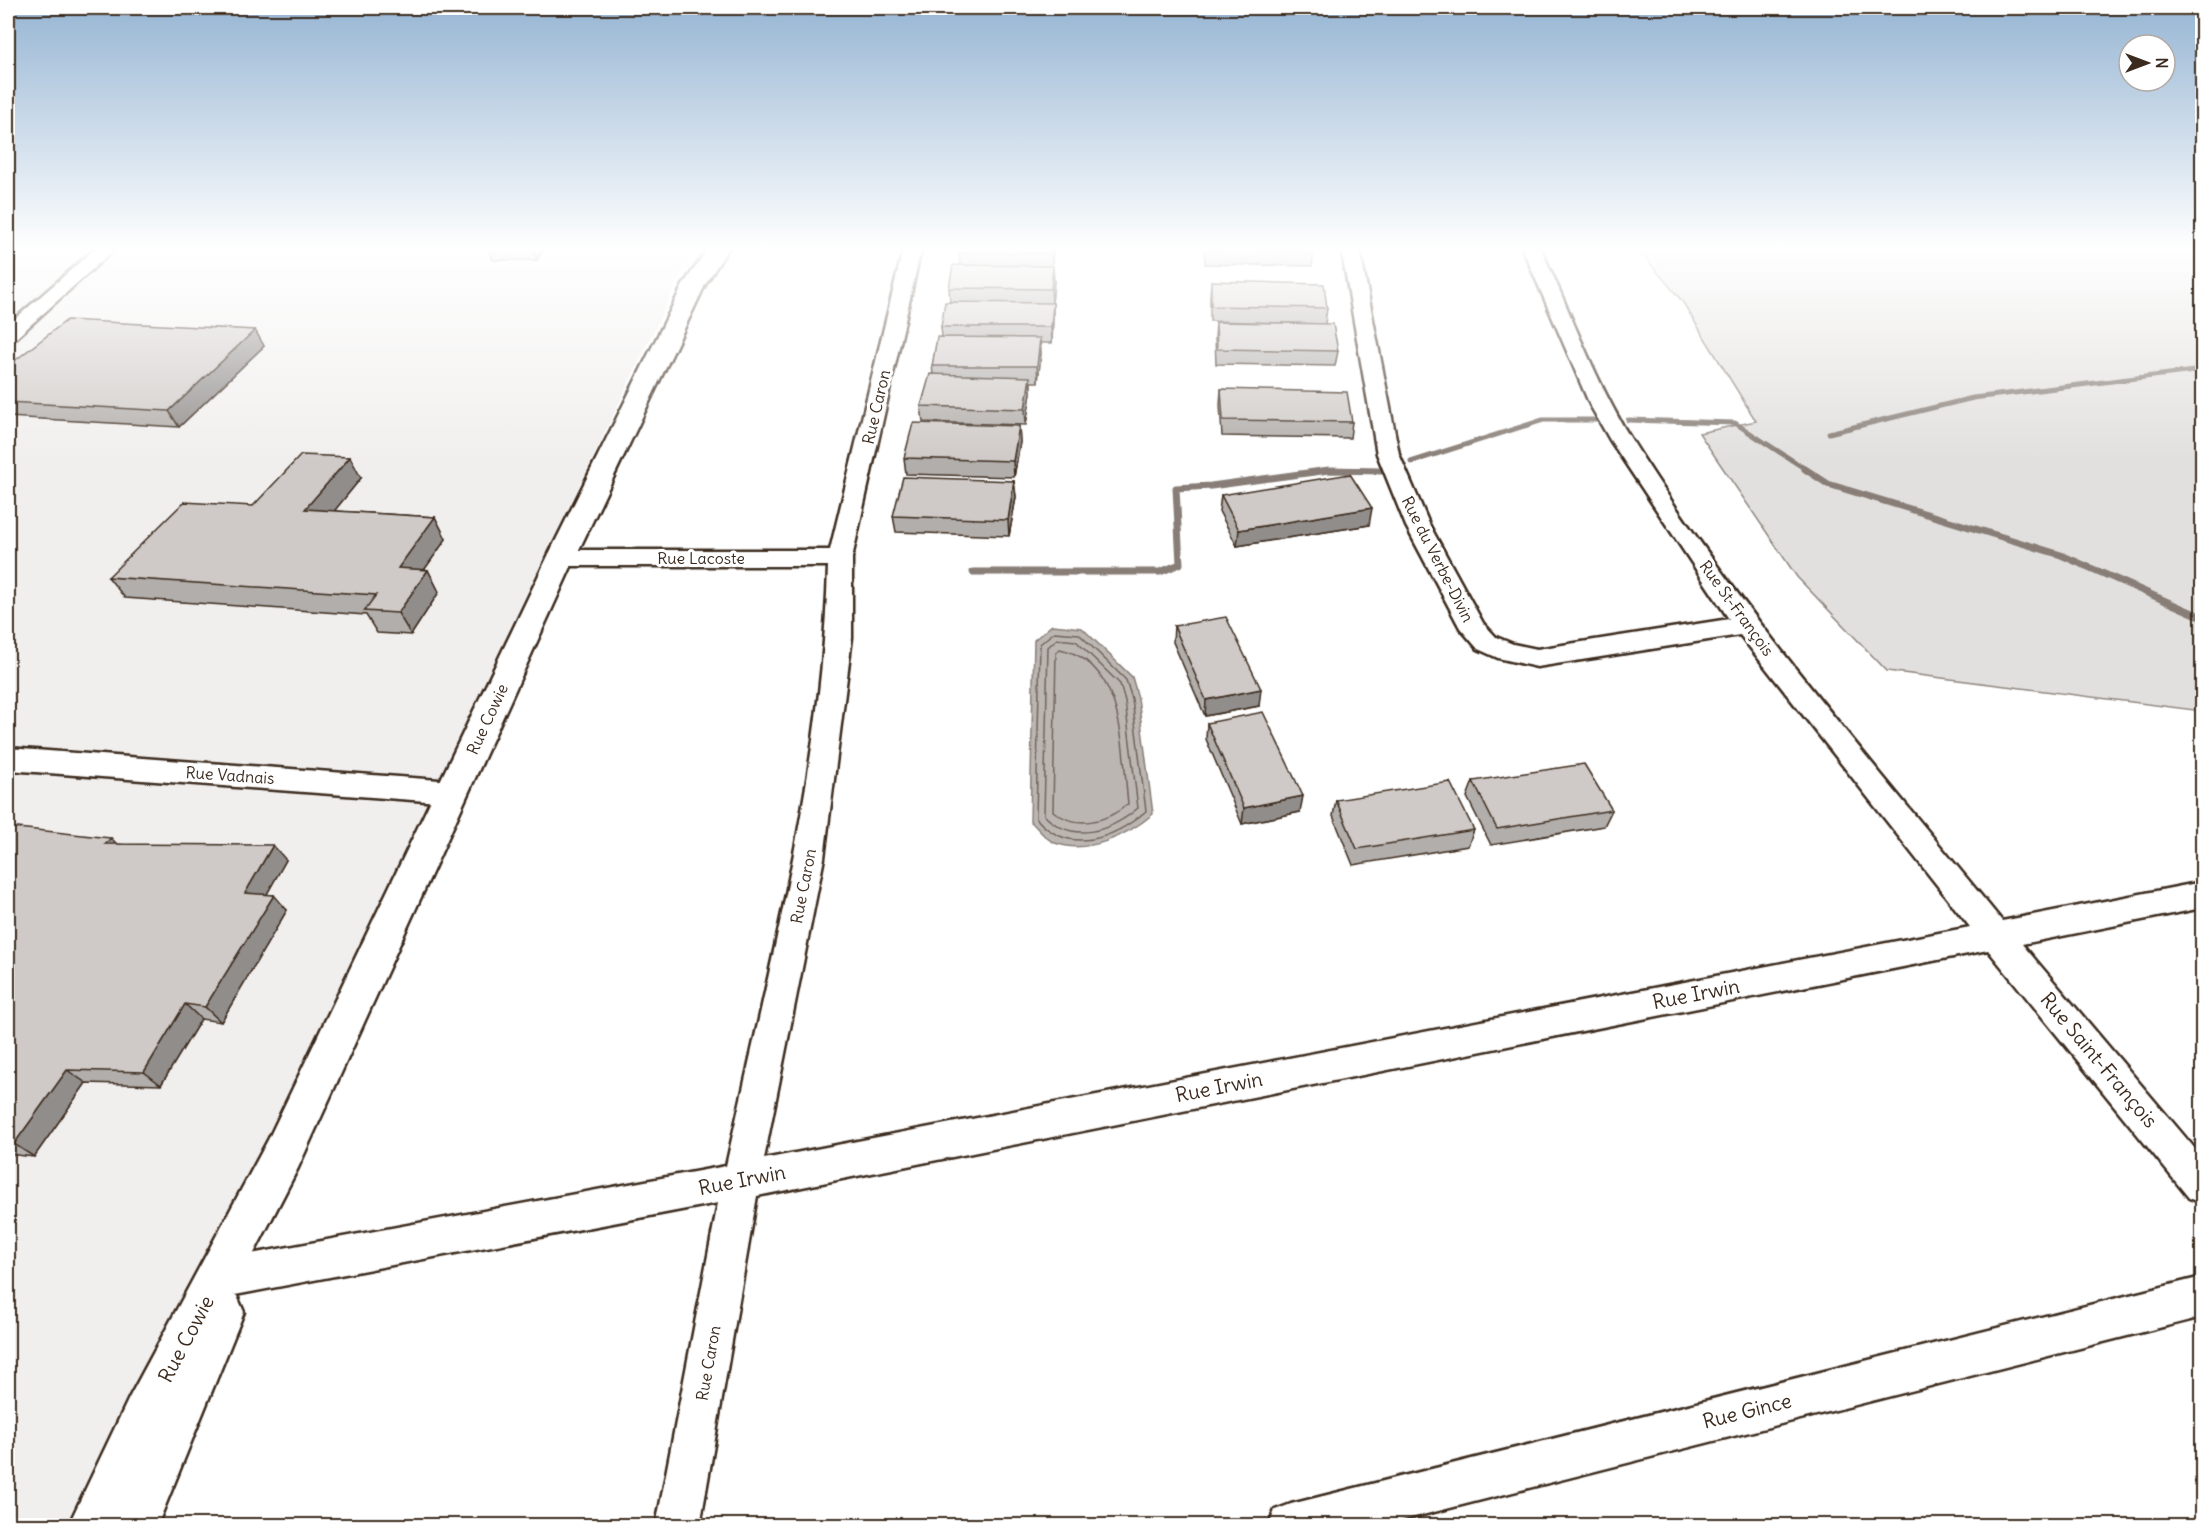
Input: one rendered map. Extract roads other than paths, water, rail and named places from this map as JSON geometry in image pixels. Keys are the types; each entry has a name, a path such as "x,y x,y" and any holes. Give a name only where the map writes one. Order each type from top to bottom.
{"main road":[{"name":"Rue Cowie","path":"93,1526 146,1415 283,1154 561,558 678,319"},
{"name":"Rue Cowie","path":"131,1526 183,1408 283,1154"}],"street":[{"path":"8,335 27,319"},
{"name":"Rue Caron","path":"678,1526 741,1181 809,858 839,638 840,558 896,319"},
{"name":"Rue du Verbe-Divin","path":"1363,319 1388,454 1418,526 1473,628 1487,643 1507,652 1537,658 1746,625"},
{"name":"Rue St-François","path":"1563,319 1601,405 1621,440 1746,625 1995,935"},
{"name":"Rue Lacoste","path":"561,558 840,558"},
{"name":"Rue Vadnais","path":"8,759 453,792"},
{"name":"Rue Irwin","path":"235,1276 741,1181 2202,895"},
{"name":"Rue Saint-François","path":"1995,935 2202,1185"},
{"name":"Rue Gince","path":"1291,1526 2202,1297"}],"water":[{"path":"1052,625 1082,628 1132,677 1138,698 1153,814 1120,836 1094,845 1068,846 1055,843 1030,821 1034,640"}],"waterway":[{"path":"1829,433 1973,398 2202,370"},
{"path":"1411,462 1543,420 1597,420"},
{"path":"1628,420 1735,423 1807,470"},
{"path":"1805,469 1828,484 2061,555 2202,617"},
{"path":"973,572 1160,572 1180,564 1176,488 1211,486 1329,470"},
{"path":"1329,470 1341,470"},
{"path":"1329,470 1382,471"}]}
